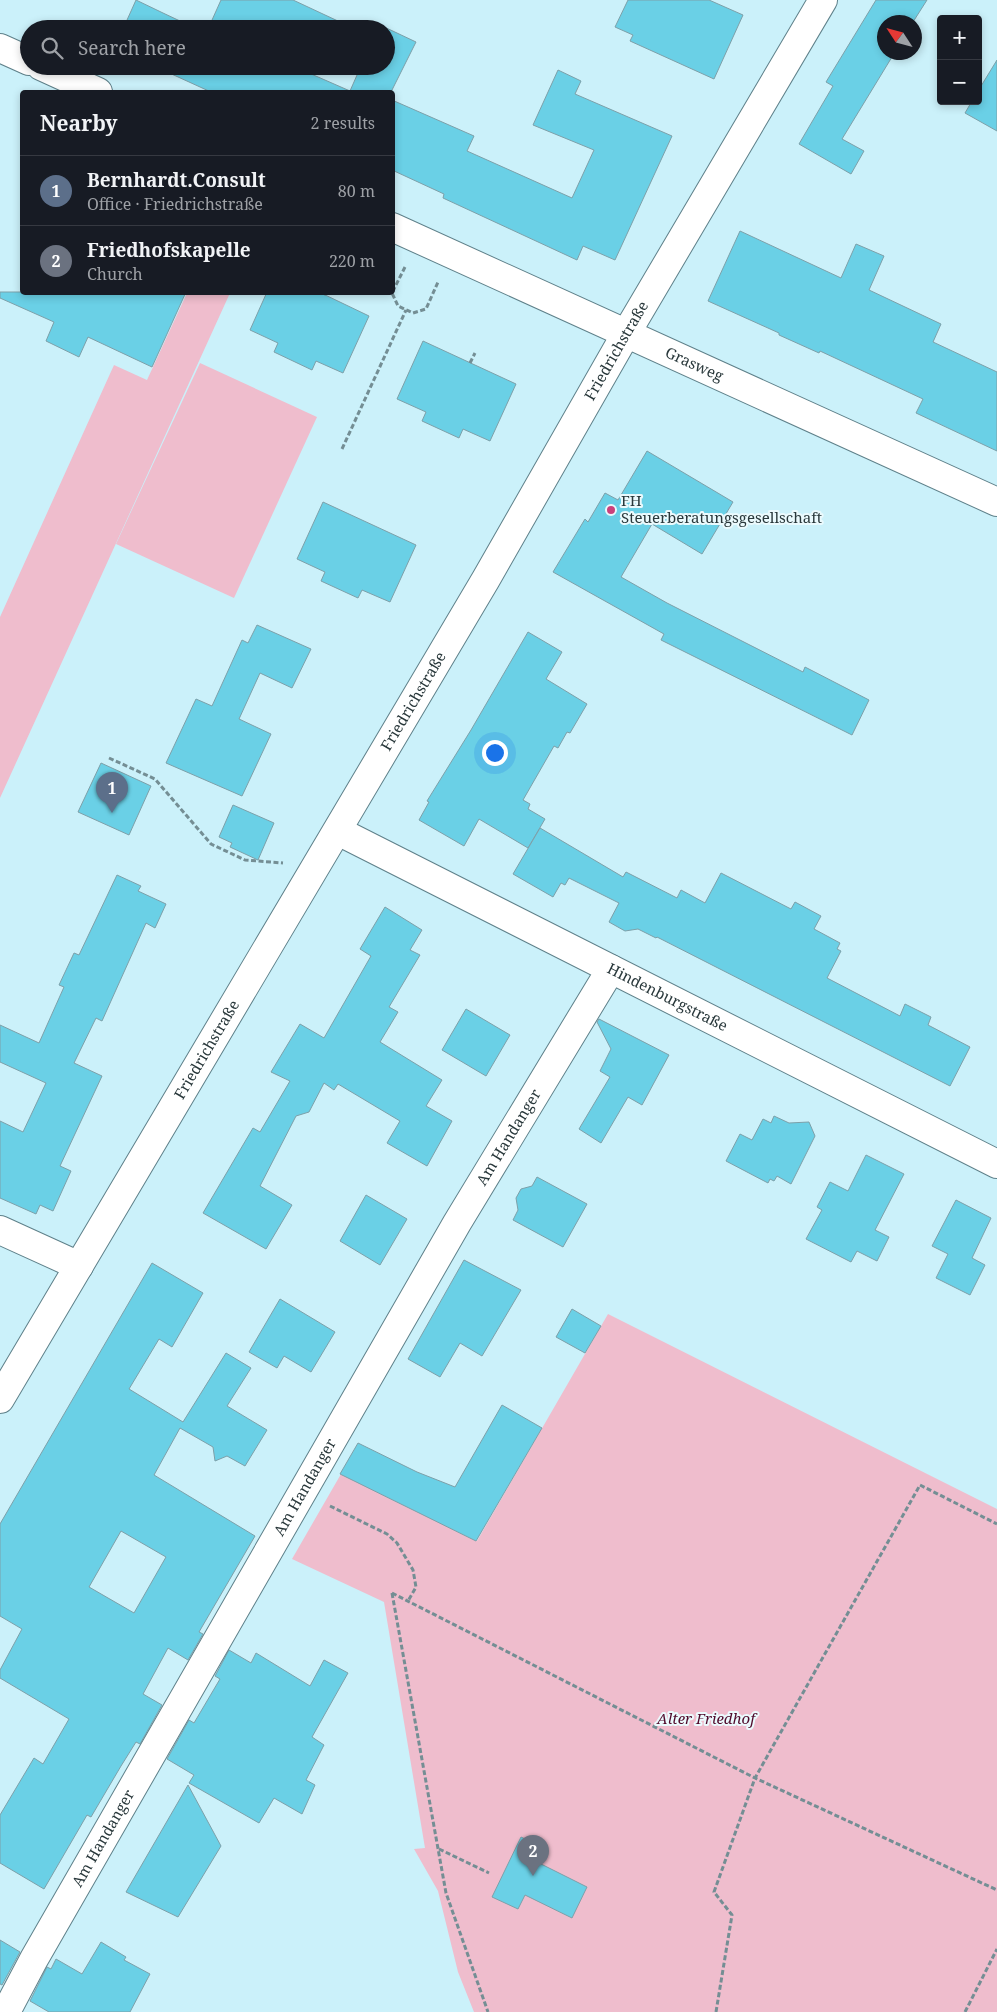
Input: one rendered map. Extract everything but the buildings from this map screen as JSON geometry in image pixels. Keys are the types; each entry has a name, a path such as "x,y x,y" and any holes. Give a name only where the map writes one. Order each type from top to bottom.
{"street":[{"name":"Friedrichstraße","path":"0,1399 486,580 627,332 823,0"},
{"path":"0,48 20,57"},
{"path":"61,75 94,90"},
{"name":"Grasweg","path":"395,228 627,332 997,502"},
{"name":"Hindenburgstraße","path":"338,830 997,1164"},
{"name":"Am Handanger","path":"6,2012 34,1959 457,1223 611,969"},
{"path":"0,1230 79,1266"}],"path":[{"path":"395,287 405,266"},
{"path":"393,295 398,306 413,313 426,308 438,282"},
{"path":"342,449 406,310"},
{"path":"470,363 475,353"},
{"path":"109,758 155,780 211,844 245,860 288,863"},
{"path":"716,2012 732,1915 714,1892 755,1778 920,1485 997,1524"},
{"path":"302,1492 387,1534 397,1543 413,1570 416,1587 408,1601"},
{"path":"488,2012 446,1893 392,1593 755,1778 997,1890"},
{"path":"439,1849 489,1872"},
{"path":"965,2012 997,1949"}],"green space":[{"path":"186,295 229,295 0,798 0,617 114,365 147,380"},
{"path":"200,363 317,417 234,598 116,544"},
{"name":"Alter Friedhof","path":"608,1314 997,1509 997,2012 474,2012 458,1972 438,1891 414,1849 425,1848 384,1602 292,1559 341,1474 477,1541"}],"place":[{"name":"FH Steuerberatungsgesellschaft","path":"611,510"},
{"name":"Bernhardt.Consult","path":"112,813"},
{"name":"Friedhofskapelle","path":"533,1876"}]}
